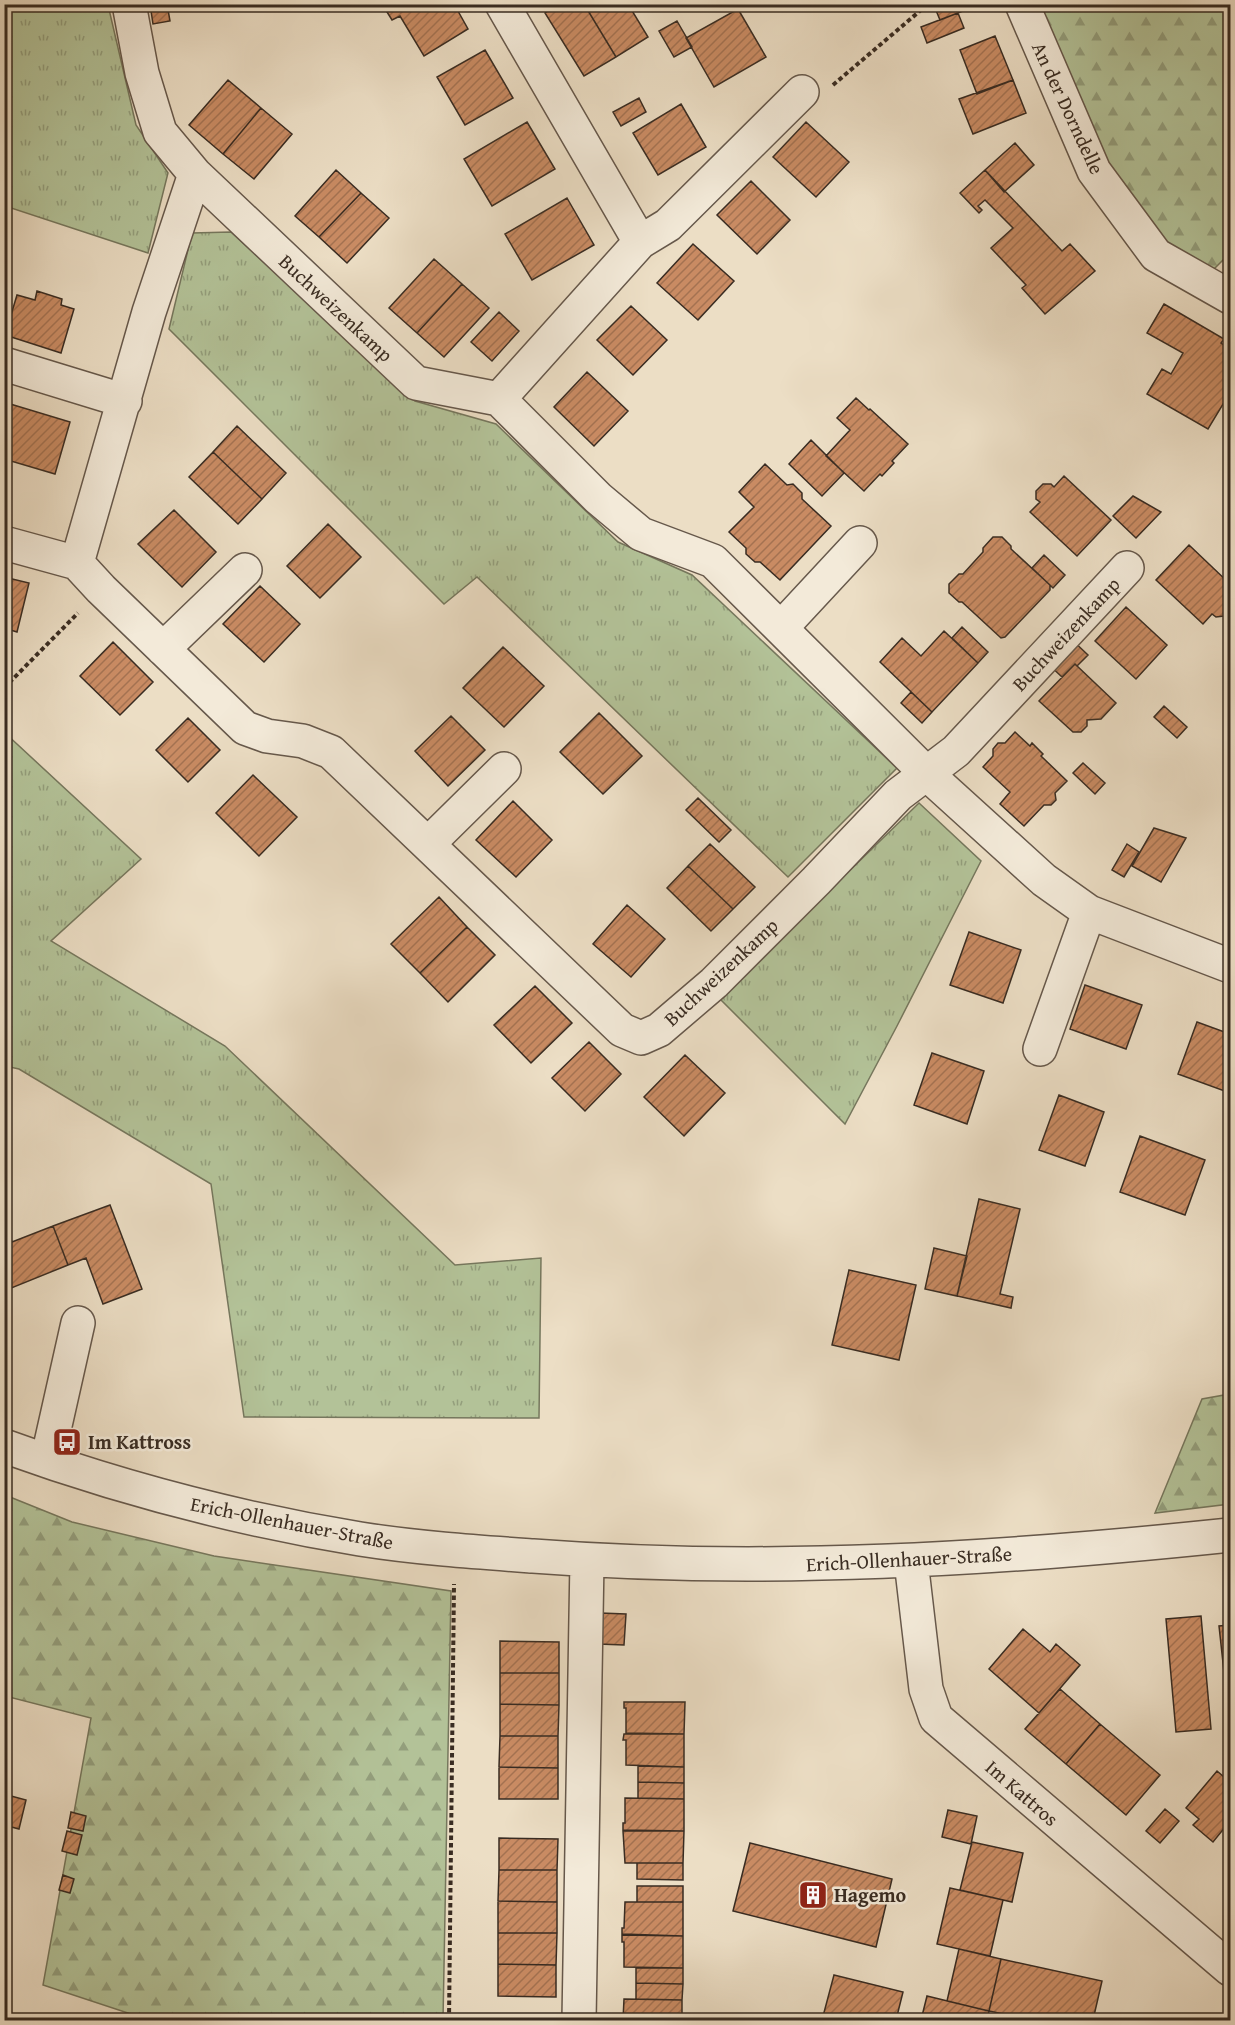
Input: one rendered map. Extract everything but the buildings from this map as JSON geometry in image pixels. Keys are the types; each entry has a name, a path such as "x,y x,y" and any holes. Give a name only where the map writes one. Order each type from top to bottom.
{"street":[{"name":"Buchweizenkamp","path":"129,4 142,73 160,132 195,174 416,383 499,399"},
{"name":"An der Dorndelle","path":"1022,4 1094,171 1156,255 1230,297"},
{"path":"511,8 640,242"},
{"path":"802,92 668,225 640,242 499,399 598,498 641,534 713,561 927,774 1044,880 1089,912 1230,966"},
{"path":"4,543 77,563 149,312 195,174"},
{"path":"4,364 125,401"},
{"path":"781,628 860,543"},
{"name":"Buchweizenkamp","path":"77,563 245,728 267,736 303,741 331,752 622,1030 641,1038 659,1030 714,983 898,795 956,751 1127,568"},
{"path":"163,649 245,570"},
{"path":"428,844 504,769"},
{"path":"1040,1049 1089,912"},
{"path":"47,1461 78,1323"},
{"name":"Erich-Ollenhauer-Straße","path":"4,1446 157,1496 271,1522 362,1539 455,1551 587,1560 743,1565 910,1562 1138,1545 1230,1535"},
{"path":"579,2020 587,1560"},
{"name":"Im Kattros","path":"910,1562 926,1689 936,1718 1230,1970"}],"path":[{"path":"802,92 826,91 928,4"},
{"path":"4,688 101,589"},
{"path":"449,2020 455,1551"}],"green space":[{"path":"5,5 108,5 136,125 168,173 148,253 5,206"},
{"path":"1030,5 1230,5 1230,253 1202,281 1094,171"},
{"path":"231,232 415,401 496,424 618,542 692,575 897,768 788,877 477,577 444,604 169,329 192,233"},
{"path":"4,732 141,859 51,941 225,1046 455,1265 541,1258 539,1418 244,1417 211,1184 19,1069 5,1066"},
{"path":"919,803 981,861 845,1124 719,998"},
{"path":"1230,1394 1230,1504 1155,1513 1202,1399"},
{"path":"5,1495 72,1522 214,1556 451,1591 443,2020 149,2020 43,1985 91,1718 5,1696"}],"place":[{"name":"Im Kattross","path":"67,1442"},
{"name":"Hagemo","path":"813,1895"}]}
